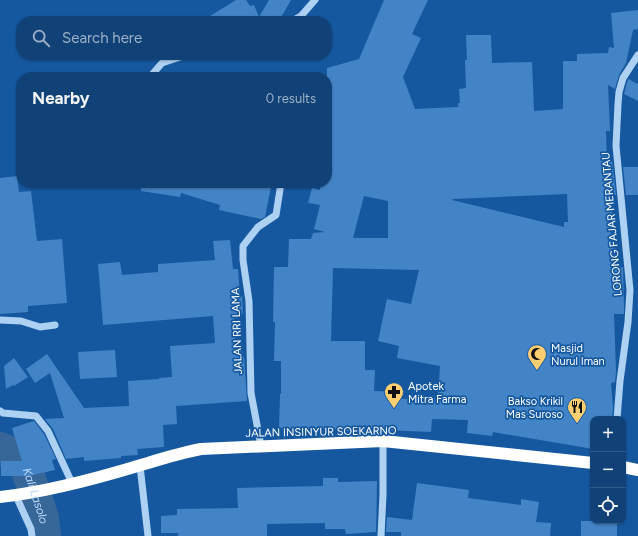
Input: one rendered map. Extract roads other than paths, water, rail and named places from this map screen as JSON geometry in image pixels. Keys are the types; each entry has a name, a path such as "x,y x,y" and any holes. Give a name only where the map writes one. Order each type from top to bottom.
{"highway":[{"name":"JALAN INSINYUR SOEKARNO","path":"0,497 21,495 53,488 200,449 383,441 590,463"},
{"path":"626,468 638,470"}],"street":[{"path":"301,16 315,0"},
{"name":"LORONG FAJAR MERANTAU","path":"617,416 628,322 630,290 616,146 618,104 623,78 638,55"},
{"path":"154,72 162,63 171,60"},
{"name":"JALAN RRI LAMA","path":"262,446 251,393 249,301 243,260 243,246 258,227 276,215 280,188"},
{"path":"0,320 21,321 40,327 55,325"},
{"path":"0,411 3,413 36,416 48,431 72,483"},
{"path":"382,536 383,441"},
{"path":"140,466 148,536"},
{"path":"21,495 32,536"}],"waterway":[{"name":"Kali Lasolo","path":"0,448 23,458 43,518 45,536"}],"place":[{"name":"Masjid Nurul Iman","path":"537,371"},
{"name":"Apotek Mitra Farma","path":"394,409"},
{"name":"Bakso Krikil Mas Suroso","path":"577,424"}]}
